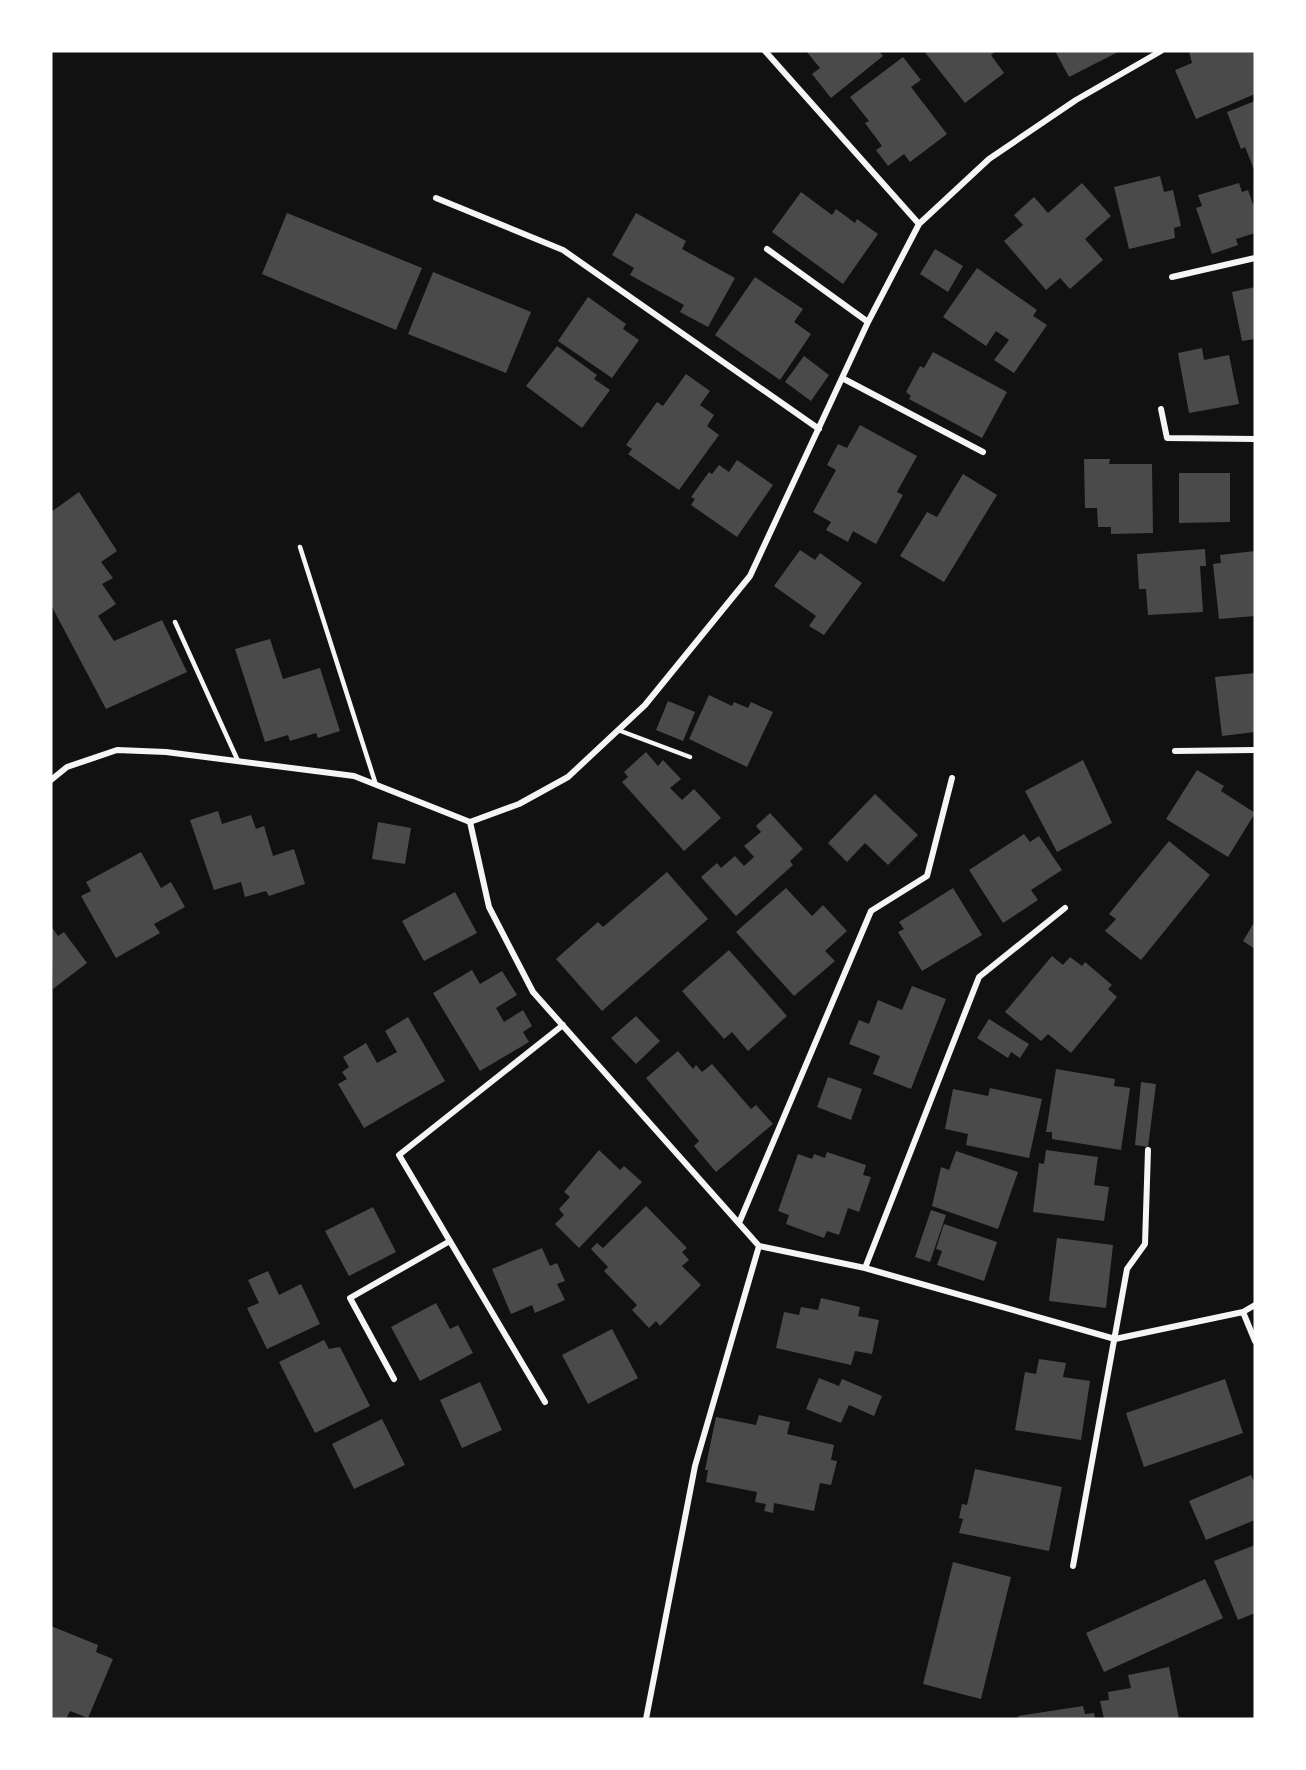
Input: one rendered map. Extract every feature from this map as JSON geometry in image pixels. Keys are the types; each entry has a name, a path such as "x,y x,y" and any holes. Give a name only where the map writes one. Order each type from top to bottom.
{"street":[{"path":"765,51 919,224"},
{"path":"51,780 68,767 117,750 165,752 354,776 470,822 519,804 568,777 645,705 750,576 868,322 919,224 989,159 1076,100 1161,51"},
{"path":"436,198 563,250 819,429"},
{"path":"767,249 868,322"},
{"path":"1172,277 1255,258"},
{"path":"843,379 983,452"},
{"path":"1161,409 1167,438 1255,439"},
{"path":"1175,751 1255,750"},
{"path":"739,1223 871,911 927,876 952,778"},
{"path":"470,822 489,907 533,992 759,1246 865,1268 1115,1339 1243,1312 1255,1305"},
{"path":"865,1268 979,977 1065,908"},
{"path":"545,1402 399,1155 563,1026"},
{"path":"1073,1566 1127,1269 1145,1244 1148,1150"},
{"path":"394,1379 350,1298 450,1241"},
{"path":"646,1719 695,1466 759,1246"},
{"path":"1243,1312 1255,1341"}],"lane":[{"path":"300,547 376,785"},
{"path":"175,622 238,762"},
{"path":"618,730 690,757"}],"building":[{"path":"806,51 879,51 883,56 831,98 812,74 820,68"},
{"path":"924,51 996,51 991,55 1004,73 965,103"},
{"path":"1055,51 1120,51 1069,77"},
{"path":"1189,51 1255,51 1255,94 1196,119 1175,70 1192,63"},
{"path":"903,57 921,80 911,87 947,134 910,162 904,154 888,166 876,150 882,146 865,123 869,121 850,97"},
{"path":"1255,101 1255,172 1245,147 1241,149 1227,112"},
{"path":"1160,176 1164,192 1173,190 1181,226 1174,228 1175,238 1129,249 1114,187"},
{"path":"1082,183 1111,216 1085,239 1103,260 1070,289 1060,278 1046,290 1004,241 1023,225 1014,215 1034,197 1048,213"},
{"path":"1239,183 1242,192 1248,190 1255,210 1255,233 1236,239 1238,245 1212,254 1196,208 1202,206 1198,195"},
{"path":"801,192 832,215 836,209 855,223 857,219 878,234 843,284 772,232"},
{"path":"287,213 422,268 396,330 262,274"},
{"path":"636,213 686,241 682,249 735,278 708,327 680,312 684,305 630,275 634,268 612,255"},
{"path":"935,249 963,266 948,292 920,274"},
{"path":"977,268 1037,310 1033,316 1047,325 1014,373 994,360 1009,340 996,331 986,346 943,317"},
{"path":"433,272 531,312 506,373 408,334"},
{"path":"755,277 803,309 794,322 811,334 780,380 715,335"},
{"path":"1255,287 1255,339 1242,341 1232,292"},
{"path":"588,297 626,324 623,329 639,340 612,378 558,341"},
{"path":"557,346 597,375 594,379 610,390 582,428 526,386"},
{"path":"1202,348 1204,360 1229,355 1239,404 1189,413 1178,353"},
{"path":"933,352 1007,392 982,438 909,399 911,396 906,392 920,366 924,368"},
{"path":"804,356 829,375 811,401 785,382"},
{"path":"686,374 710,391 700,405 714,415 707,426 719,435 679,490 628,454 632,449 626,445 657,402 663,406"},
{"path":"860,425 917,456 897,492 903,495 876,544 853,531 848,542 826,530 831,522 813,512 836,470 827,465 838,444 847,448"},
{"path":"1084,459 1110,459 1109,464 1152,464 1153,533 1111,534 1111,527 1098,527 1097,508 1085,508"},
{"path":"737,460 773,485 737,537 691,505 695,499 691,497 709,472 712,474 719,465 729,472"},
{"path":"1179,473 1230,473 1230,522 1179,523"},
{"path":"963,474 997,495 944,582 900,556 927,512 937,517"},
{"path":"79,492 117,551 101,562 113,578 102,584 116,604 98,616 114,641 162,620 187,672 106,709 51,605 51,512"},
{"path":"1205,549 1206,566 1200,566 1203,612 1148,615 1146,589 1139,589 1137,554"},
{"path":"800,550 815,560 820,553 862,583 824,635 809,626 816,616 774,586"},
{"path":"1255,551 1255,616 1219,619 1213,564 1221,563 1220,555"},
{"path":"270,639 283,679 320,668 340,731 318,738 316,733 290,741 288,735 265,742 235,649"},
{"path":"1255,673 1255,732 1222,736 1215,677"},
{"path":"709,695 732,706 734,702 748,708 751,702 773,712 747,767 689,739"},
{"path":"668,701 695,712 683,741 656,730"},
{"path":"646,752 658,766 663,760 681,779 670,788 682,800 694,789 721,818 684,851 622,782 628,777 624,772"},
{"path":"1083,760 1112,823 1057,852 1025,791"},
{"path":"1197,770 1224,786 1221,791 1255,813 1228,857 1166,819"},
{"path":"875,794 918,835 888,865 865,843 847,862 828,843"},
{"path":"218,811 222,824 251,815 256,829 264,826 273,856 294,849 305,884 269,896 266,891 245,897 241,882 214,890 190,820"},
{"path":"770,813 803,849 790,861 793,865 736,916 701,877 717,863 721,868 735,856 744,866 754,857 744,846 761,832 756,826"},
{"path":"378,822 411,828 405,864 372,859"},
{"path":"1024,834 1030,842 1039,836 1062,870 1031,890 1038,900 1003,923 969,870"},
{"path":"1169,841 1210,875 1141,960 1105,931 1116,919 1109,914"},
{"path":"141,852 161,888 171,882 185,907 154,924 160,933 116,958 81,896 91,891 86,882"},
{"path":"667,872 708,919 602,1011 556,959 598,922 603,927"},
{"path":"786,888 812,916 823,905 847,931 825,951 835,961 794,996 736,932"},
{"path":"953,888 982,935 922,971 898,932 904,929 899,922"},
{"path":"455,892 477,933 424,961 402,921"},
{"path":"1255,921 1255,949 1243,941"},
{"path":"51,926 58,936 64,932 87,963 53,989"},
{"path":"729,950 787,1016 748,1051 732,1032 724,1039 682,991"},
{"path":"1052,956 1063,965 1070,957 1082,966 1085,962 1112,985 1108,989 1117,997 1071,1053 1048,1034 1041,1041 1005,1012"},
{"path":"472,970 480,984 502,971 517,995 496,1008 504,1022 523,1010 532,1026 523,1032 529,1042 480,1071 433,993"},
{"path":"912,986 946,999 911,1089 873,1074 880,1056 849,1044 859,1020 869,1024 878,1000 902,1010"},
{"path":"636,1016 660,1041 636,1064 611,1038"},
{"path":"408,1017 445,1081 364,1128 338,1084 347,1079 342,1072 349,1067 343,1057 366,1043 377,1063 397,1052 385,1031"},
{"path":"989,1019 1029,1044 1020,1058 1011,1052 1008,1058 977,1038"},
{"path":"678,1051 693,1069 696,1065 702,1072 712,1064 751,1109 756,1105 773,1124 716,1172 694,1146 699,1141 646,1078"},
{"path":"1056,1069 1115,1079 1114,1086 1130,1088 1121,1150 1052,1139 1052,1132 1046,1132"},
{"path":"828,1077 862,1089 851,1120 817,1107"},
{"path":"1141,1082 1156,1084 1148,1147 1135,1145"},
{"path":"990,1088 1042,1099 1029,1158 966,1145 968,1134 945,1129 953,1089 988,1096"},
{"path":"599,1150 620,1170 624,1166 642,1182 579,1248 555,1224 564,1215 559,1209 570,1197 564,1192"},
{"path":"1046,1150 1098,1157 1094,1185 1109,1187 1104,1221 1033,1212 1039,1163 1044,1164"},
{"path":"956,1151 1018,1172 998,1229 932,1206 941,1167 949,1170"},
{"path":"827,1152 866,1165 863,1175 871,1177 859,1212 848,1208 839,1235 827,1231 824,1238 786,1224 789,1215 778,1211 798,1154 812,1159 814,1154 825,1158"},
{"path":"646,1206 687,1248 682,1252 689,1260 682,1266 701,1285 660,1326 656,1321 649,1328 632,1310 637,1305 604,1271 608,1267 591,1249 597,1243 603,1248"},
{"path":"373,1207 396,1252 349,1276 325,1231"},
{"path":"931,1210 946,1215 930,1262 915,1257"},
{"path":"944,1224 997,1242 984,1281 937,1265 942,1251 936,1249"},
{"path":"1057,1238 1113,1245 1106,1308 1049,1301"},
{"path":"542,1248 550,1266 557,1263 565,1281 557,1284 565,1300 535,1313 532,1305 511,1314 492,1269"},
{"path":"268,1271 279,1295 301,1284 320,1324 267,1349 247,1308 259,1303 248,1280"},
{"path":"821,1298 860,1307 858,1316 879,1320 872,1354 855,1351 851,1365 776,1348 784,1312 799,1315 801,1307 818,1310"},
{"path":"436,1303 450,1329 458,1325 473,1353 420,1381 391,1327"},
{"path":"612,1329 638,1378 588,1404 562,1355"},
{"path":"324,1340 329,1349 340,1347 370,1406 315,1433 279,1362"},
{"path":"1039,1359 1066,1363 1063,1377 1090,1381 1081,1440 1015,1430 1025,1372 1036,1374"},
{"path":"819,1378 839,1386 842,1379 882,1396 874,1416 849,1405 841,1423 806,1409"},
{"path":"1225,1379 1243,1433 1144,1467 1126,1413"},
{"path":"480,1382 502,1430 462,1448 440,1400"},
{"path":"759,1415 790,1422 787,1434 834,1445 831,1460 837,1461 831,1485 820,1483 814,1511 774,1503 773,1513 764,1511 766,1504 755,1502 757,1492 706,1482 708,1470 705,1470 716,1417 756,1425"},
{"path":"382,1419 405,1465 354,1489 332,1444"},
{"path":"975,1469 1062,1487 1049,1551 959,1533 963,1519 959,1518 962,1504 967,1505"},
{"path":"1251,1475 1255,1484 1255,1520 1206,1540 1189,1501"},
{"path":"1255,1545 1255,1613 1238,1620 1214,1561"},
{"path":"953,1562 1011,1577 981,1699 923,1684"},
{"path":"1205,1579 1223,1618 1104,1672 1086,1633"},
{"path":"51,1626 98,1645 96,1652 113,1659 88,1718 70,1711 66,1719 51,1719"},
{"path":"1169,1667 1179,1719 1104,1719 1100,1701 1109,1700 1108,1692 1131,1688 1128,1675"},
{"path":"1083,1706 1085,1714 1094,1713 1095,1719 1019,1719 1018,1716"}]}
